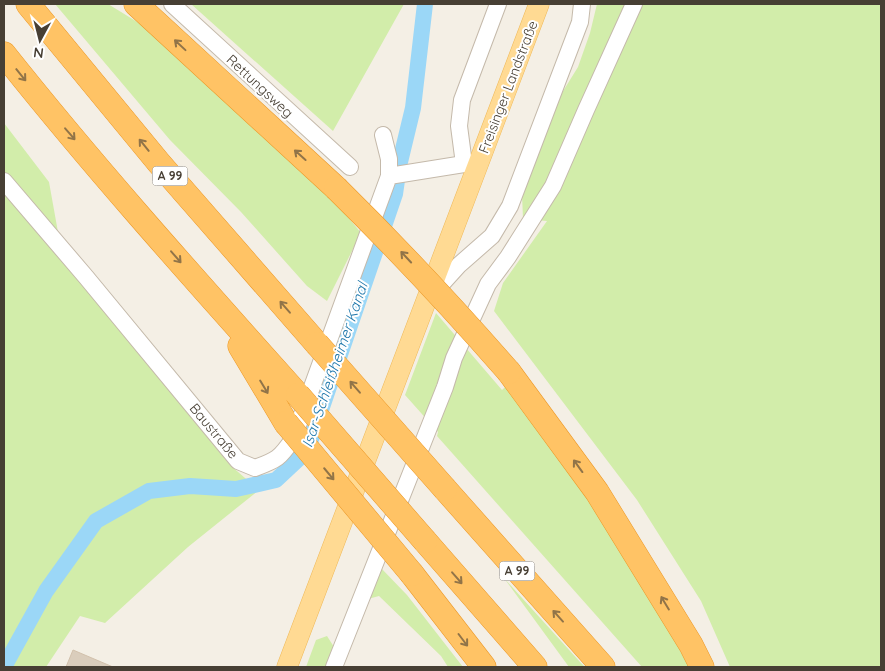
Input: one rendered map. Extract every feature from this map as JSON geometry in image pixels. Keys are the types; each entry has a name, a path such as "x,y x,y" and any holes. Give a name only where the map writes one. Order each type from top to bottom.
{"highway":[{"name":"A 99","path":"28,4 159,163 597,660"},
{"path":"136,4 336,188 402,253 509,372 598,492 691,645 702,667"},
{"path":"4,54 38,97 212,300 298,395 535,667"},
{"path":"212,300 286,423 412,574 484,667"},
{"path":"597,660 622,667"}],"main road":[{"name":"Freisinger Landstraße","path":"288,667 427,300 470,167 539,4"}],"lane":[{"name":"Rettungsweg","path":"172,4 350,167"},
{"path":"392,176 421,171 470,167 459,126 462,100 498,4"},
{"path":"427,300 459,265 492,236 510,206 580,22 582,4"},
{"path":"334,667 445,387 454,358 488,284 508,257 554,186 634,4"},
{"name":"Baustraße","path":"4,181 238,461 255,468 282,456 293,439 392,176 383,135"}],"green space":[{"path":"55,4 108,4 152,31 330,195 361,233 327,301 307,286 241,212 170,140"},
{"path":"191,4 404,4 333,131"},
{"path":"597,4 881,4 881,667 730,667 701,601 637,500 494,311 503,283 547,221 523,219 522,194 547,117 578,67 590,33"},
{"path":"4,123 49,182 63,260 230,465 259,490 188,547 105,623 80,616 46,667 4,667"},
{"path":"436,313 502,390 507,385 581,483 683,648 680,650 689,667 642,667 437,436 438,432 405,395"},
{"path":"381,568 407,595 463,667 448,667 441,656 379,596 368,599"},
{"path":"504,578 580,662 585,667 569,667"},
{"path":"327,636 334,647 327,667 306,667 316,640"}],"building":[{"path":"73,650 113,667 66,667"}],"waterway":[{"name":"Isar-Schleißheimer Kanal","path":"4,667 46,591 96,521 149,491 190,486 236,489 276,480 307,451 395,194 399,166 413,108 425,4"}]}
